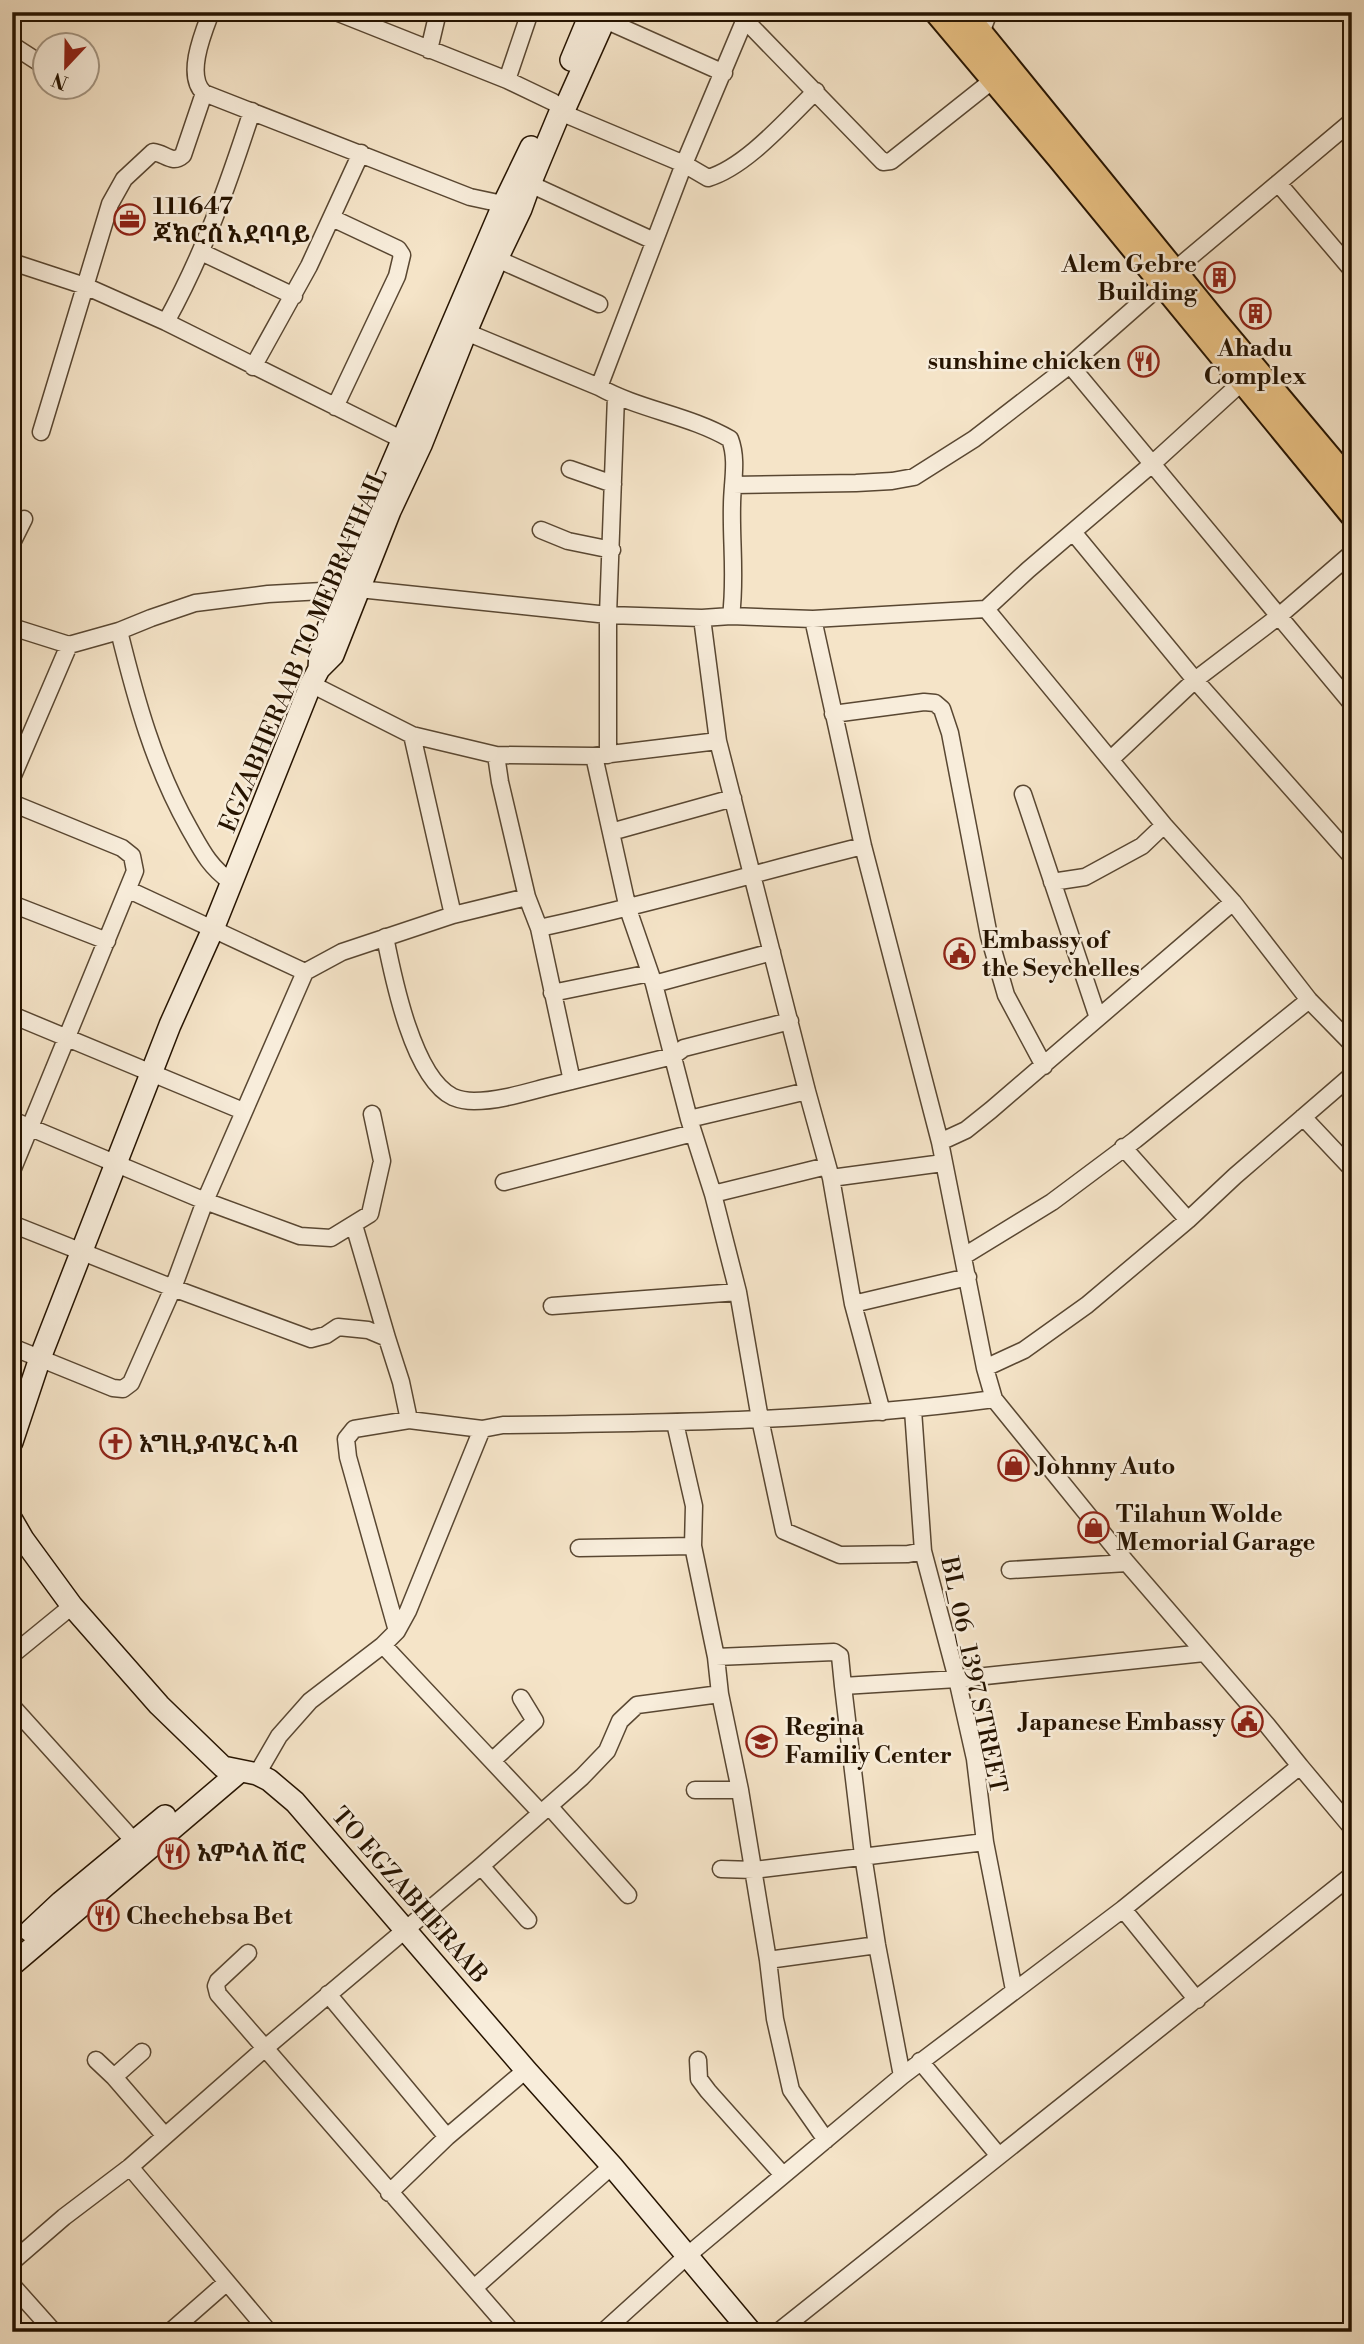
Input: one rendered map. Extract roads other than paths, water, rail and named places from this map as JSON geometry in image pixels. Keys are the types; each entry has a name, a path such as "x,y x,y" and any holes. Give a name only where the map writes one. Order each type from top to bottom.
{"main road":[{"path":"937,12 993,80 1352,485"},
{"path":"963,12 985,23 1242,383 1352,514"},
{"path":"351,590 362,534 601,15"},
{"name":"EGZABHERAAB TO MEBRATHAIL","path":"40,1358 151,1072 213,929 315,676 320,649 421,445 497,259 512,206 530,184 557,107"},
{"path":"12,1442 40,1358"},
{"name":"TO EGZABHERAAB","path":"12,1520 72,1606 159,1706 240,1771 269,1780 295,1802 612,2166 751,2332"},
{"path":"12,1947 61,1902 240,1771"},
{"path":"12,1965 138,1847"}],"street":[{"path":"211,12 200,41 196,65 196,82 204,93 470,197 512,206"},
{"path":"336,12 507,80 557,107 684,164 708,178 722,174 744,159 816,91"},
{"path":"429,50 438,12"},
{"path":"507,80 530,12"},
{"path":"601,15 724,73"},
{"path":"599,387 684,164 747,16 883,162 891,161 993,80"},
{"path":"12,45 32,58"},
{"path":"41,432 116,191 124,179 153,152 170,159 180,158 204,93"},
{"path":"166,322 221,207 252,111"},
{"path":"733,485 856,483 914,477 974,439 1070,365 1168,277 1352,121"},
{"path":"253,367 294,296 361,153"},
{"path":"1278,183 1352,270"},
{"path":"530,184 654,242"},
{"path":"332,218 398,249 402,255 397,276 335,407"},
{"path":"201,252 294,296"},
{"path":"497,259 600,304"},
{"path":"12,262 85,286 166,322 403,440"},
{"path":"466,332 615,396 677,415 730,439 734,456 734,591 731,616"},
{"path":"1070,365 1352,704"},
{"path":"12,627 69,645 109,634 195,603 268,594 351,590 608,615 702,618 731,616 813,619 986,609 1027,570 1151,465 1242,383"},
{"path":"615,396 612,550 601,756 611,832 628,909 652,979 738,1292 760,1419 784,1531 840,1555 908,1554 923,1551"},
{"path":"570,468 613,484"},
{"path":"12,543 24,519"},
{"path":"541,530 568,541 612,550"},
{"path":"1073,532 1195,680 1352,857"},
{"path":"1111,760 1195,680 1279,616 1352,552"},
{"path":"986,609 1164,825 1233,902 1310,1000 1352,1044"},
{"path":"702,618 719,741 829,1172 853,1304 882,1412"},
{"path":"813,619 863,846 940,1142 993,1399 1126,1563 1267,1725 1352,1828"},
{"path":"109,634 177,807 215,870 231,882"},
{"path":"12,778 69,645"},
{"path":"315,676 412,735 496,755 601,756 719,741"},
{"path":"833,714 924,702 935,704 942,709 953,746 992,947 1006,995 1044,1066"},
{"path":"412,735 453,915"},
{"path":"496,755 527,897 539,928 572,1081"},
{"path":"1023,794 1098,1018"},
{"path":"611,832 733,798"},
{"path":"12,803 122,848 135,862 129,890 12,1171"},
{"path":"1052,882 1085,877 1142,846 1164,825"},
{"path":"539,928 628,909 863,846"},
{"path":"129,890 304,972"},
{"path":"12,1347 113,1388 123,1389 131,1383 173,1287 205,1201 304,972 342,952 385,937 453,915 527,897"},
{"path":"940,1142 966,1130 1233,902"},
{"path":"12,904 107,941"},
{"path":"385,937 395,988 424,1065 438,1085 453,1097 472,1101 503,1097 673,1056 684,1048 790,1021"},
{"path":"552,993 652,979 772,953"},
{"path":"964,1256 1052,1202 1135,1140 1310,1000"},
{"path":"12,1015 243,1111"},
{"path":"985,1368 1024,1350 1087,1305 1352,1075"},
{"path":"504,1182 807,1091"},
{"path":"12,1120 205,1201 300,1236 331,1238 370,1214 382,1161 372,1114"},
{"path":"1303,1116 1352,1169"},
{"path":"1123,1147 1188,1220"},
{"path":"713,1194 829,1172 943,1163"},
{"path":"12,1224 310,1339 326,1335 338,1326 368,1330 387,1338"},
{"path":"354,1225 401,1382 409,1420"},
{"path":"853,1304 968,1277"},
{"path":"552,1306 738,1292"},
{"path":"397,1631 348,1457 346,1439 354,1429 409,1420 482,1429 503,1425 675,1423 912,1410 993,1399"},
{"name":"BL_06_1397 STREET","path":"912,1410 923,1551 975,1759 985,1842 1014,1990"},
{"path":"675,1423 694,1506 693,1546 740,1790 775,2019 787,2076 799,2103 826,2140"},
{"path":"240,1771 279,1736 310,1701 383,1645 397,1631 408,1611 482,1429"},
{"path":"579,1548 693,1546"},
{"path":"1010,1570 1126,1563"},
{"path":"12,1655 72,1606"},
{"path":"383,1645 492,1761 545,1810 628,1895"},
{"path":"716,1657 834,1651 840,1656 863,1855 902,2076"},
{"path":"843,1686 957,1679 1204,1653"},
{"path":"12,2262 64,2217 130,2167 545,1810 607,1751 621,1721 636,1705 720,1695"},
{"path":"492,1761 536,1721 521,1698"},
{"path":"12,1706 138,1847"},
{"path":"603,2332 623,2326 688,2255 920,2061 1123,1909 1300,1766"},
{"path":"695,1790 740,1790"},
{"path":"721,1869 754,1870 985,1842"},
{"path":"481,1866 528,1920"},
{"path":"778,2332 1352,1875"},
{"path":"1123,1909 1197,2000"},
{"path":"768,1960 877,1945"},
{"path":"248,1953 218,1981 218,1994 512,2332"},
{"path":"328,1994 447,2137"},
{"path":"114,2077 142,2052"},
{"path":"96,2060 165,2136"},
{"path":"698,2060 699,2079 783,2175"},
{"path":"920,2061 999,2156"},
{"path":"389,2193 447,2137 526,2070"},
{"path":"474,2288 612,2166"},
{"path":"130,2167 269,2332"},
{"path":"170,2332 227,2282"},
{"path":"12,2286 54,2332"}],"place":[{"name":"111647 ጃክሮስ አደባባይ","path":"130,220"},
{"name":"Alem Gebre Building","path":"1220,278"},
{"name":"Ahadu Complex","path":"1255,314"},
{"name":"sunshine chicken","path":"1144,361"},
{"name":"Embassy of the Seychelles","path":"959,954"},
{"name":"እግዚያብሄር አብ","path":"116,1444"},
{"name":"Johnny Auto","path":"1014,1466"},
{"name":"Tilahun Wolde Memorial Garage","path":"1093,1528"},
{"name":"Japanese Embassy","path":"1248,1722"},
{"name":"Regina Familiy Center","path":"762,1741"},
{"name":"አምሳለ ሽሮ","path":"174,1853"},
{"name":"Chechebsa Bet","path":"103,1916"}]}
